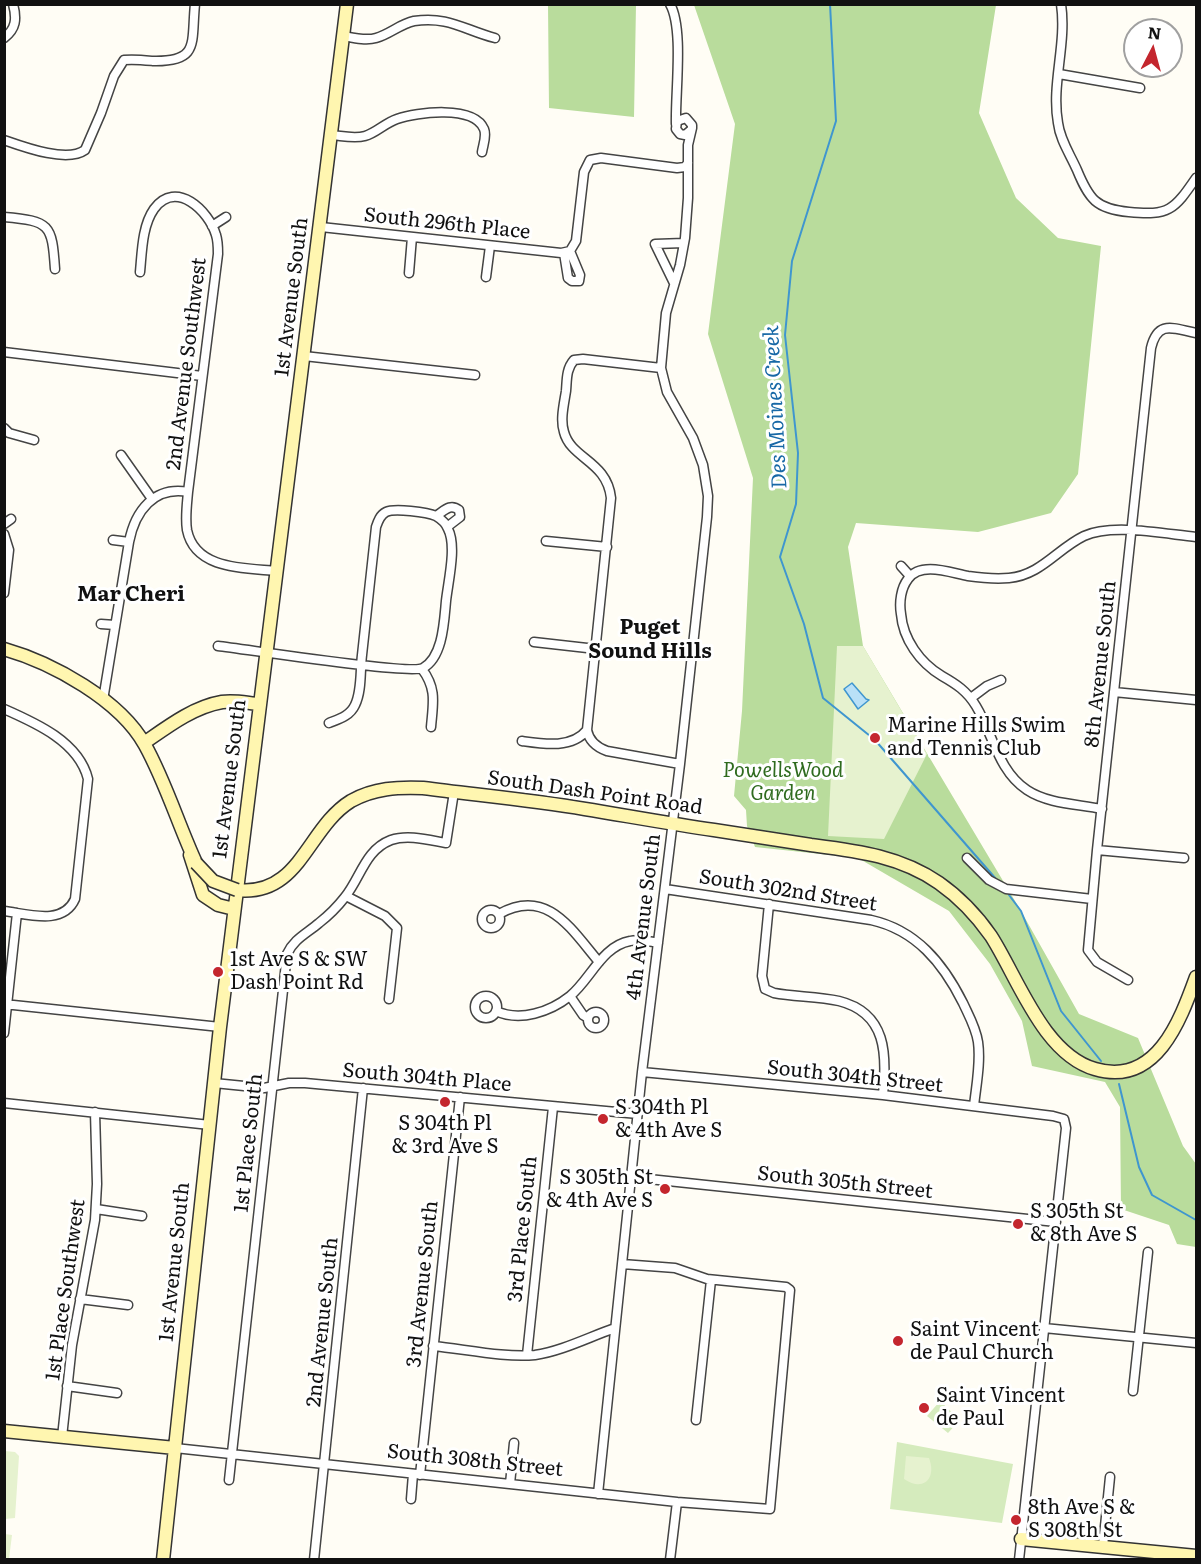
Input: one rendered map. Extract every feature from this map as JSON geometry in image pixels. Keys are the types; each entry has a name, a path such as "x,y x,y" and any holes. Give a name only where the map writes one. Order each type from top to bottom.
{"main road":[{"name":"1st Avenue South","path":"163,1560 234,909 321,227 347,4"},
{"path":"4,649 50,665 103,700 123,718 144,743 159,774 187,843 203,895 218,904 234,909"},
{"path":"144,743 200,709 222,702 259,704"},
{"name":"South Dash Point Road","path":"187,843 196,863 213,881 237,890 259,890 276,884 296,866 327,821 351,801 382,789 402,787 583,809 879,855 896,860 926,875 951,892 974,914 984,926 1034,1012 1052,1038 1071,1057 1096,1070 1135,1068 1146,1064 1155,1056 1172,1033 1197,977"},
{"path":"4,1431 175,1448"},
{"path":"1021,1539 1197,1556"}],"street":[{"path":"4,38 15,27 13,4"},
{"path":"4,140 54,154 72,156 85,150 114,76 124,60 183,58 191,46 195,4"},
{"path":"670,4 675,12 678,32 676,129 688,145"},
{"path":"1061,4 1063,30 1056,107 1060,135 1085,188 1098,204 1107,209 1137,213 1165,212 1176,205 1197,178"},
{"path":"344,36 375,38 406,23 432,20 461,25 495,38"},
{"path":"1059,74 1140,88"},
{"path":"675,104 676,110 691,122 691,130 685,135 680,134"},
{"path":"332,135 361,137 387,123 406,117 454,113 471,117 482,126 485,137 482,152"},
{"path":"676,124 680,119 686,118"},
{"name":"4th Avenue South","path":"598,1494 630,1177 680,764 708,496 707,480 699,452 670,401 661,368 665,319 684,243 688,198 688,145 691,130"},
{"name":"South 296th Place","path":"321,227 490,246 567,252 576,241 582,182 587,164 597,158 670,168 681,168 688,163"},
{"path":"140,272 145,233 152,213 162,202 183,197 194,204 212,226 226,217"},
{"path":"4,217 32,219 49,231 53,240 55,269"},
{"name":"2nd Avenue Southwest","path":"152,499 172,491 188,492 217,266 216,235 212,226"},
{"path":"408,273 412,237"},
{"path":"675,284 655,244 684,243"},
{"path":"486,277 490,246"},
{"name":"8th Avenue South","path":"1128,980 1097,962 1089,952 1088,942 1131,531 1153,339 1158,332 1169,328 1197,333"},
{"path":"4,352 202,376"},
{"path":"304,356 475,375"},
{"path":"661,368 580,359 572,362 567,378 563,413 564,433 571,445 601,472 609,486 611,505 587,730 591,740 607,751 680,764"},
{"path":"4,428 9,433 34,440"},
{"path":"103,700 129,542 135,519 152,499 121,455"},
{"path":"188,492 187,528 191,541 199,551 210,560 225,565 276,571"},
{"path":"436,516 449,507 459,510 460,517 446,525"},
{"path":"219,646 361,664 412,670 422,669 433,659 441,637 451,550 451,538 446,525 436,516 397,510 384,513 376,527 361,664 355,706 348,714 329,723"},
{"path":"1102,808 1049,799 1032,793 1018,783 1002,762 971,698 957,685 932,670 908,640 900,606 904,586 910,576 919,571 931,569 982,577 1017,577 1041,567 1064,548 1084,536 1101,530 1197,537"},
{"path":"4,534 9,550 4,592"},
{"path":"113,540 129,542"},
{"path":"546,542 607,547"},
{"path":"901,566 910,576"},
{"path":"101,624 115,626"},
{"path":"534,642 596,649"},
{"path":"422,669 430,679 433,690 431,727"},
{"path":"971,698 987,686 1001,680"},
{"path":"1114,692 1197,700"},
{"path":"4,709 36,723 65,744 82,764 88,779 75,899 66,912 56,916 4,911"},
{"path":"522,741 561,744 575,740 587,730"},
{"name":"1st Place South","path":"229,1480 286,954 292,944 319,923 346,896 370,855 379,846 405,837 446,843 454,792"},
{"path":"1097,850 1184,858"},
{"path":"967,858 989,880 1006,889 1092,899"},
{"name":"South 302nd Street","path":"665,889 871,920 905,932 922,945 940,965 960,996 973,1025 978,1041 979,1058 974,1106"},
{"path":"346,896 385,916 397,928 389,999"},
{"path":"499,914 511,907 523,904 545,909 561,919 600,962"},
{"path":"769,904 763,986 774,993 837,1001 855,1008 870,1020 883,1043 886,1064 883,1095"},
{"path":"4,1033 17,913"},
{"path":"496,1011 513,1015 530,1015 543,1011 570,996 600,962 623,943 640,940 658,943"},
{"path":"570,996 583,1015 588,1018"},
{"path":"6,1004 220,1028"},
{"name":"South 304th Street","path":"642,1072 883,1095 1064,1119 1066,1128 1056,1222"},
{"name":"South 304th Place","path":"214,1083 272,1088 289,1083 305,1083 638,1114"},
{"name":"2nd Avenue South","path":"314,1560 363,1088"},
{"name":"3rd Avenue South","path":"411,1499 417,1474 433,1346 460,1097"},
{"path":"4,1103 210,1125"},
{"name":"3rd Place South","path":"527,1355 553,1107"},
{"name":"1st Place Southwest","path":"62,1437 80,1299 94,1231 97,1161 94,1112"},
{"name":"South 305th Street","path":"630,1177 1056,1222"},
{"path":"96,1209 142,1216"},
{"path":"1018,1560 1056,1222"},
{"path":"1133,1391 1148,1252"},
{"path":"622,1264 675,1268 698,1278 711,1280 696,1420"},
{"name":"South 308th Street","path":"175,1448 677,1503 766,1510 771,1508 790,1289 711,1280"},
{"path":"80,1299 128,1305"},
{"path":"433,1346 527,1355 554,1351 615,1328"},
{"path":"1044,1328 1197,1343"},
{"path":"68,1386 117,1393"},
{"path":"510,1484 514,1443"},
{"path":"1103,1546 1110,1477"},
{"path":"670,1560 677,1503"}],"green space":[{"path":"548,5 636,5 634,117 549,108"},
{"name":"PowellsWood Garden","path":"694,5 996,5 979,113 1016,198 1058,238 1101,246 1078,474 1051,513 978,532 856,523 848,547 863,646 1021,911 1079,1014 1138,1038 1183,1146 1196,1164 1196,1247 1177,1244 1169,1225 1121,1209 1120,1107 1105,1082 1032,1066 1022,1021 990,964 949,911 858,858 755,847 747,826 746,810 734,796 742,711 753,478 708,334 735,124"},
{"name":"Marine Hills Swim and Tennis Club","path":"837,646 863,646 927,754 884,839 828,836"},
{"path":"940,1401 960,1420 948,1433 927,1416"},
{"path":"897,1442 1013,1464 1002,1523 890,1509"},
{"path":"5,1451 15,1452 19,1456 15,1518 5,1519"},
{"path":"906,1456 929,1458 931,1472 927,1481 917,1484 904,1479"},
{"path":"5,1534 12,1535 9,1559 5,1559"}],"water":[{"path":"852,683 869,700 858,709 844,689"}],"waterway":[{"name":"Des Moines Creek","path":"830,4 836,121 792,261 785,335 798,453 796,504 780,557 804,624 823,698 875,740 996,879"},
{"name":"Des Moines Creek","path":"1009,895 1021,911 1061,1011 1101,1061"},
{"name":"Des Moines Creek","path":"1119,1084 1139,1167 1152,1195 1196,1220"}],"place":[{"name":"Marine Hills Swim and Tennis Club","path":"875,738"},
{"name":"1st Ave S & SW Dash Point Rd","path":"218,972"},
{"name":"S 304th Pl & 3rd Ave S","path":"445,1102"},
{"name":"S 304th Pl & 4th Ave S","path":"603,1119"},
{"name":"S 305th St & 4th Ave S","path":"665,1189"},
{"name":"S 305th St & 8th Ave S","path":"1018,1224"},
{"name":"Saint Vincent de Paul Church","path":"898,1341"},
{"name":"Saint Vincent de Paul","path":"924,1408"},
{"name":"8th Ave S & S 308th St","path":"1016,1520"}],"district":[{"name":"Mar Cheri","path":"131,595"},
{"name":"Puget Sound Hills","path":"650,640"}]}
